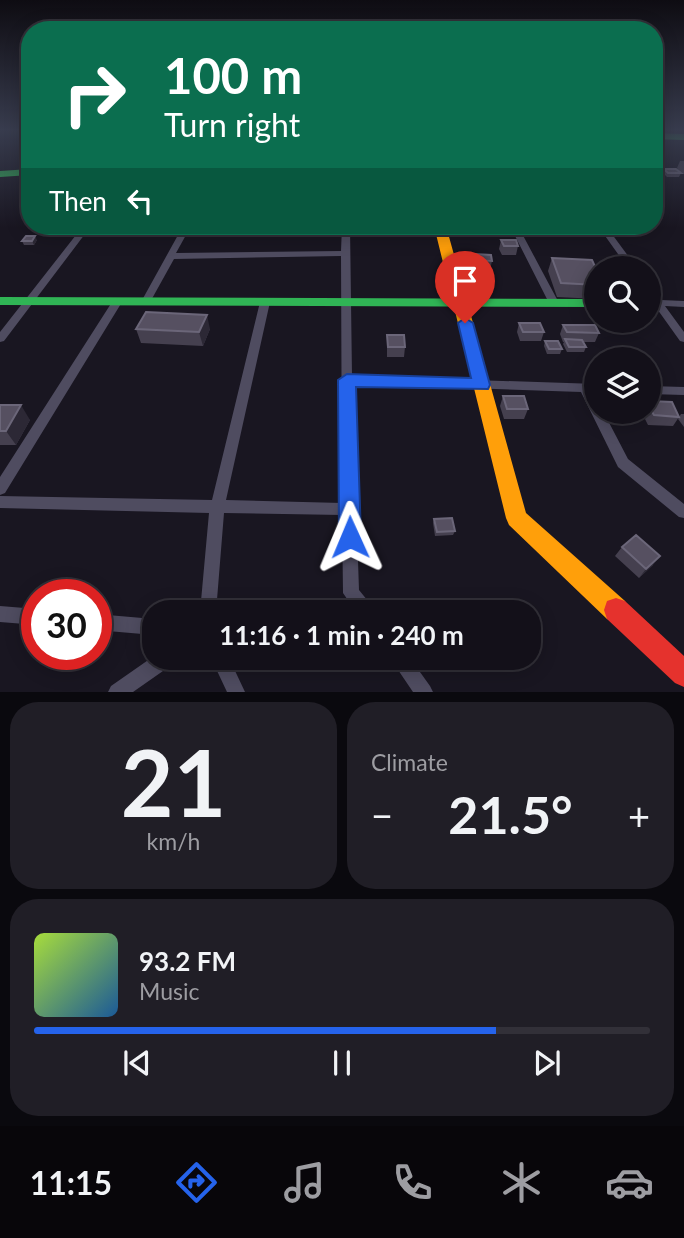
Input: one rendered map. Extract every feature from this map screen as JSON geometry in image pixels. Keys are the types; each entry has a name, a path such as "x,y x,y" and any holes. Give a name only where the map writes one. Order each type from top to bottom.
{"main road":[{"path":"0,174 21,173"},
{"path":"441,235 517,518 684,674"},
{"path":"0,301 584,303"}],"street":[{"path":"0,339 80,235"},
{"path":"146,302 182,235"},
{"path":"346,235 351,593 357,600"},
{"path":"519,235 554,303"},
{"path":"609,235 624,256"},
{"path":"171,256 346,253"},
{"path":"0,489 117,302"},
{"path":"209,600 217,506 265,302"},
{"path":"661,303 684,304"},
{"path":"661,312 684,340"},
{"path":"347,380 584,388"},
{"path":"661,390 684,391"},
{"path":"604,424 623,463 684,512"},
{"path":"0,502 349,509"},
{"path":"0,614 21,616"},
{"path":"112,623 142,626"},
{"path":"117,692 149,670"},
{"path":"226,670 236,692"},
{"path":"408,670 424,692"}],"building":[{"path":"664,169 676,169 681,173 668,173"},
{"path":"26,236 35,236 32,241 22,241"},
{"path":"501,240 516,240 518,246 504,246"},
{"path":"474,254 491,255 492,261 475,260"},
{"path":"552,258 584,260 584,284 561,283"},
{"path":"146,312 207,315 199,332 136,329"},
{"path":"519,323 540,323 544,332 523,332"},
{"path":"563,325 584,325 584,333 567,332"},
{"path":"387,335 404,335 405,347 388,347"},
{"path":"565,339 582,340 586,347 584,347 569,347"},
{"path":"545,341 558,341 562,349 549,349"},
{"path":"503,396 524,396 528,409 507,409"},
{"path":"661,402 672,402 679,417 661,416"},
{"path":"0,405 21,405 6,431 0,431"},
{"path":"452,518 455,531 437,532 434,519"},
{"path":"636,535 660,556 646,569 622,547"}],"traffic: fast":[{"path":"0,174 21,173"},
{"path":"0,301 584,303"}],"traffic: slow":[{"path":"442,235 517,518 616,610"}],"traffic: jam":[{"path":"616,610 684,674"}],"route":[{"path":"350,537 347,380 482,385 465,323"}]}
